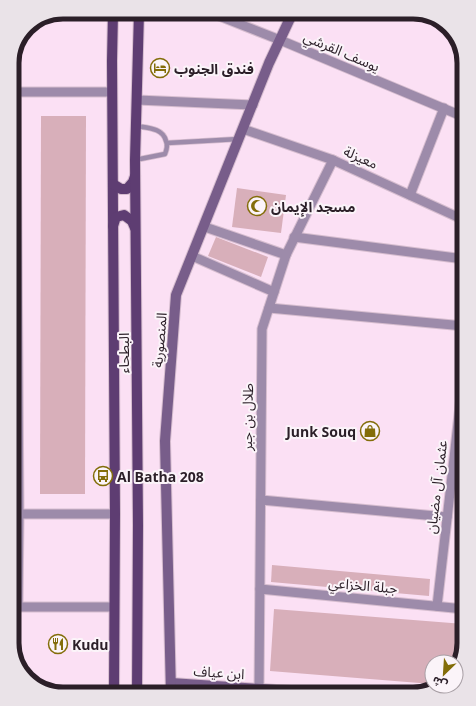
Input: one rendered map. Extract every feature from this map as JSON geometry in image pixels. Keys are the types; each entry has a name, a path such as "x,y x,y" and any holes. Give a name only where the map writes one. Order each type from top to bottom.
{"main road":[{"name":"البطحاء","path":"113,19 112,92 115,514 114,687"},
{"name":"البطحاء","path":"137,687 138,526 135,160 139,19"},
{"path":"113,184 121,189 127,189 136,176"},
{"path":"113,226 116,217 124,215 135,225 136,232"}],"street":[{"name":"يوسف القرشي","path":"227,19 457,114"},
{"name":"المنصورية","path":"171,687 165,441 176,296 205,227 252,105 290,19"},
{"path":"19,92 112,92"},
{"path":"137,100 252,105"},
{"path":"410,195 444,108"},
{"name":"معيزلة","path":"243,129 334,160 457,217"},
{"name":"طلال بن جبر","path":"259,687 262,329 286,255 334,160"},
{"path":"205,227 286,255"},
{"path":"294,237 457,258"},
{"path":"192,256 274,292"},
{"path":"269,308 457,325"},
{"name":"عثمان آل مضيان","path":"437,606 457,431"},
{"path":"261,500 447,517"},
{"path":"19,514 115,514"},
{"name":"جبلة الخزاعي","path":"260,589 457,608"},
{"path":"19,607 114,607"},
{"name":"ابن عياف","path":"171,682 204,687"}],"lane":[{"path":"135,160 165,154 167,143 165,136 160,131 136,126"},
{"path":"167,143 239,139"}],"building":[{"path":"41,116 86,116 85,494 40,494"},
{"path":"237,188 286,195 281,233 232,227"},
{"path":"216,237 268,257 261,277 208,256"},
{"path":"272,565 430,579 429,596 271,582"},
{"path":"274,609 457,623 456,654 424,654 424,683 270,671"}],"place":[{"name":"فندق الجنوب","path":"160,68"},
{"name":"مسجد الإيمان","path":"257,206"},
{"name":"Junk Souq","path":"370,431"},
{"name":"Al Batha 208","path":"103,476"},
{"name":"Kudu","path":"58,644"}]}
